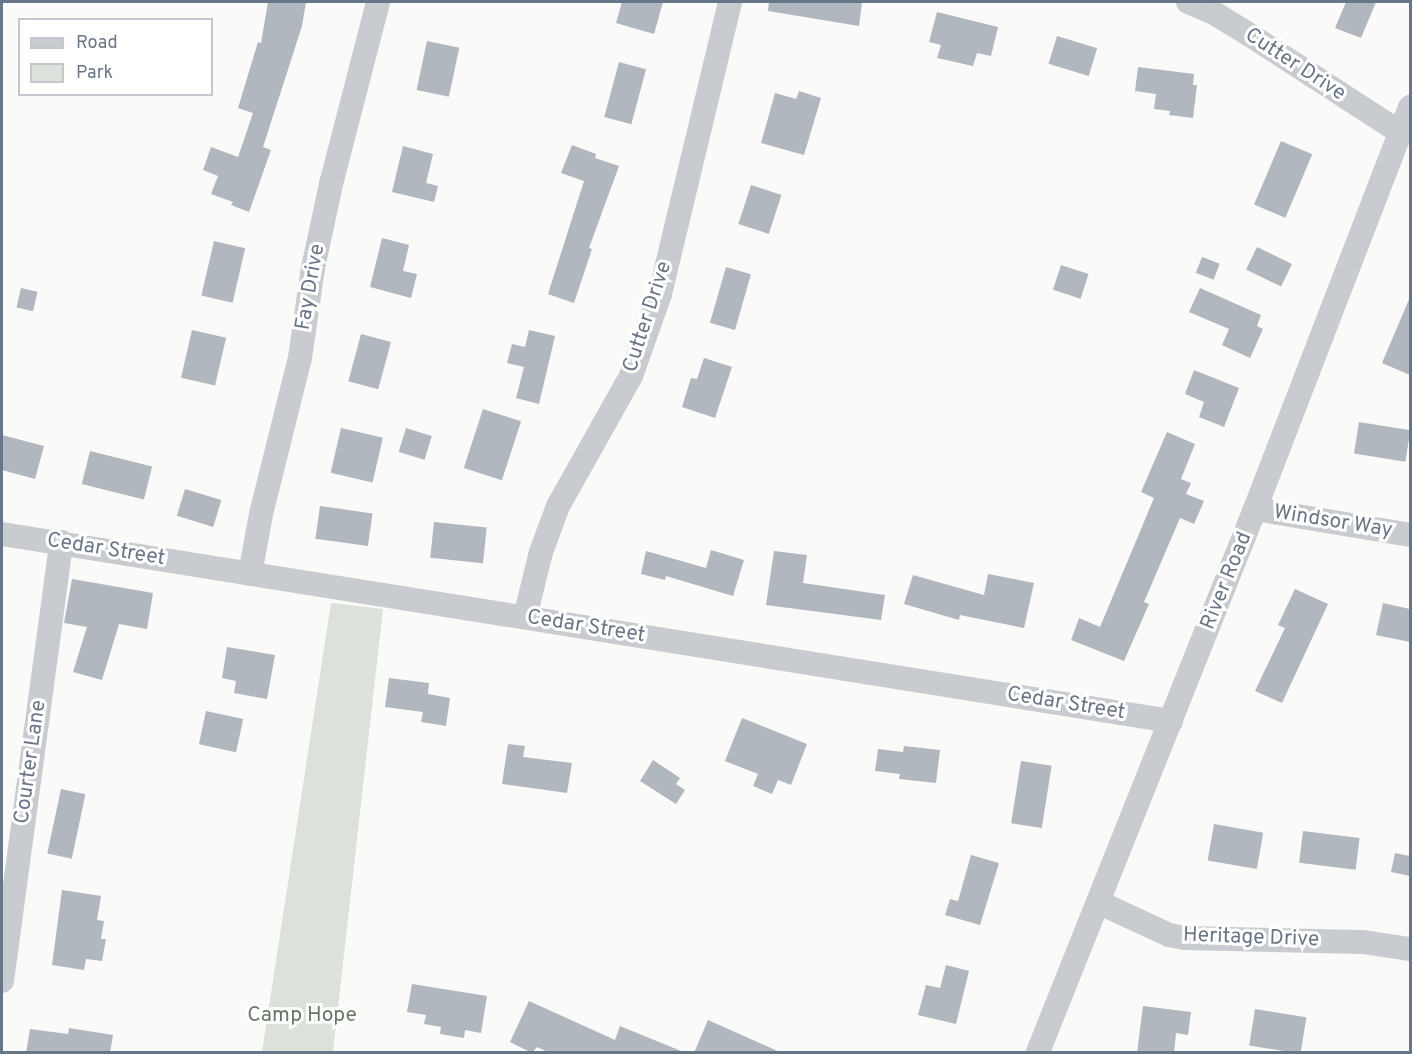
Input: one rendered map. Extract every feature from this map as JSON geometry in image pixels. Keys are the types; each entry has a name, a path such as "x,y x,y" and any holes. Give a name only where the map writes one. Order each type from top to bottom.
{"street":[{"name":"Fay Drive","path":"250,574 261,514 300,358 313,268 331,184 378,2"},
{"name":"Cutter Drive","path":"525,617 541,552 558,506 631,376 656,304 730,2"},
{"name":"Cutter Drive","path":"1188,2 1214,13 1250,35 1401,133"},
{"name":"River Road","path":"1038,1053 1255,509 1410,107"},
{"name":"Windsor Way","path":"1255,509 1410,535"},
{"name":"Cedar Street","path":"2,534 1171,721"},
{"name":"Courter Lane","path":"2,981 61,542"},
{"name":"Heritage Drive","path":"1098,902 1169,935 1185,938 1363,942 1410,950"}],"green space":[{"name":"Camp Hope","path":"331,603 383,609 333,1052 262,1052"}],"building":[{"path":"268,2 306,2 302,26 263,147 271,150 249,212 231,205 233,202 211,194 218,176 203,170 211,147 238,157 253,113 238,108 258,42 261,43"},
{"path":"622,2 663,2 654,34 616,23"},
{"path":"769,2 862,2 859,26 768,11"},
{"path":"1346,2 1376,2 1361,38 1335,28"},
{"path":"937,12 998,27 991,56 977,53 973,66 937,58 941,45 929,42"},
{"path":"1057,36 1097,48 1089,76 1049,64"},
{"path":"427,41 459,48 449,97 417,90"},
{"path":"619,62 646,69 631,124 604,117"},
{"path":"1138,67 1194,74 1193,85 1197,85 1193,118 1169,115 1170,111 1154,109 1156,94 1135,91"},
{"path":"799,91 821,98 804,155 761,143 775,93 796,99"},
{"path":"1281,141 1312,154 1285,218 1254,205"},
{"path":"572,145 596,154 595,158 619,166 589,248 592,249 574,303 548,294 584,181 561,173"},
{"path":"403,146 433,154 426,183 438,186 434,202 392,192"},
{"path":"751,185 781,195 769,234 738,224"},
{"path":"382,238 409,245 403,271 417,274 411,298 370,287"},
{"path":"214,241 245,248 233,303 201,296"},
{"path":"1257,247 1292,264 1281,287 1246,269"},
{"path":"1202,257 1220,264 1214,280 1196,273"},
{"path":"1061,265 1089,274 1081,299 1053,290"},
{"path":"726,267 751,274 735,330 710,323"},
{"path":"21,288 38,292 33,311 17,307"},
{"path":"1200,288 1261,315 1257,326 1263,329 1250,358 1222,345 1229,329 1189,312"},
{"path":"1410,297 1410,375 1382,363"},
{"path":"192,330 226,338 215,386 181,378"},
{"path":"529,330 555,336 539,404 516,398 524,367 507,363 512,344 525,347"},
{"path":"361,334 391,342 378,389 348,381"},
{"path":"704,358 732,367 715,418 682,407 691,378 697,379"},
{"path":"1194,370 1239,388 1224,427 1199,417 1204,402 1185,394"},
{"path":"483,409 521,421 502,480 464,468"},
{"path":"1359,422 1410,430 1405,462 1354,454"},
{"path":"341,428 383,438 373,482 331,473"},
{"path":"406,428 432,436 425,460 399,452"},
{"path":"1167,432 1195,444 1181,479 1191,483 1186,494 1204,501 1194,524 1180,518 1144,602 1149,604 1124,661 1071,640 1079,618 1100,627 1154,498 1141,492"},
{"path":"2,435 44,446 35,479 2,470"},
{"path":"90,451 152,466 144,499 82,484"},
{"path":"185,489 221,500 213,527 177,516"},
{"path":"320,506 372,513 368,546 315,539"},
{"path":"434,522 487,528 483,563 430,558"},
{"path":"711,550 744,560 733,596 666,576 665,580 641,574 646,551 706,568"},
{"path":"774,551 807,555 803,583 885,595 881,620 766,605"},
{"path":"988,574 1034,583 1024,628 960,615 959,620 904,604 913,575 984,595"},
{"path":"72,579 153,593 147,629 119,624 102,680 73,672 87,627 64,623"},
{"path":"1295,589 1328,604 1282,703 1255,691 1285,628 1278,625"},
{"path":"1383,603 1410,609 1410,642 1376,635"},
{"path":"227,647 275,655 267,699 234,693 236,681 222,678"},
{"path":"389,678 429,683 428,694 450,698 446,726 421,722 423,712 385,707"},
{"path":"206,711 243,719 236,752 199,744"},
{"path":"742,718 807,744 791,785 778,780 772,794 753,786 758,774 725,761"},
{"path":"508,744 525,746 523,757 572,763 567,793 502,784"},
{"path":"904,746 940,750 936,783 899,779 900,774 875,771 878,749 903,752"},
{"path":"653,760 680,778 676,784 685,790 676,804 640,781"},
{"path":"1021,761 1052,766 1042,828 1011,823"},
{"path":"61,789 85,794 72,859 47,854"},
{"path":"1214,824 1263,833 1257,869 1208,860"},
{"path":"1303,831 1360,838 1356,870 1299,863"},
{"path":"1395,853 1410,856 1410,876 1391,872"},
{"path":"971,855 999,863 980,925 945,915 950,899 958,901"},
{"path":"62,890 101,896 97,920 104,921 101,939 106,939 102,961 86,959 84,970 52,965"},
{"path":"946,965 969,971 956,1024 918,1015 926,985 940,988"},
{"path":"412,984 487,996 481,1033 465,1030 464,1038 440,1034 441,1027 424,1024 426,1015 407,1012"},
{"path":"529,1001 615,1040 620,1026 686,1053 550,1053 537,1047 532,1053 510,1042"},
{"path":"1143,1006 1191,1012 1188,1035 1176,1033 1174,1053 1137,1053"},
{"path":"1255,1009 1306,1017 1301,1052 1249,1046"},
{"path":"708,1020 782,1053 694,1053"},
{"path":"69,1028 113,1035 110,1053 26,1053 30,1029 68,1034"}]}
